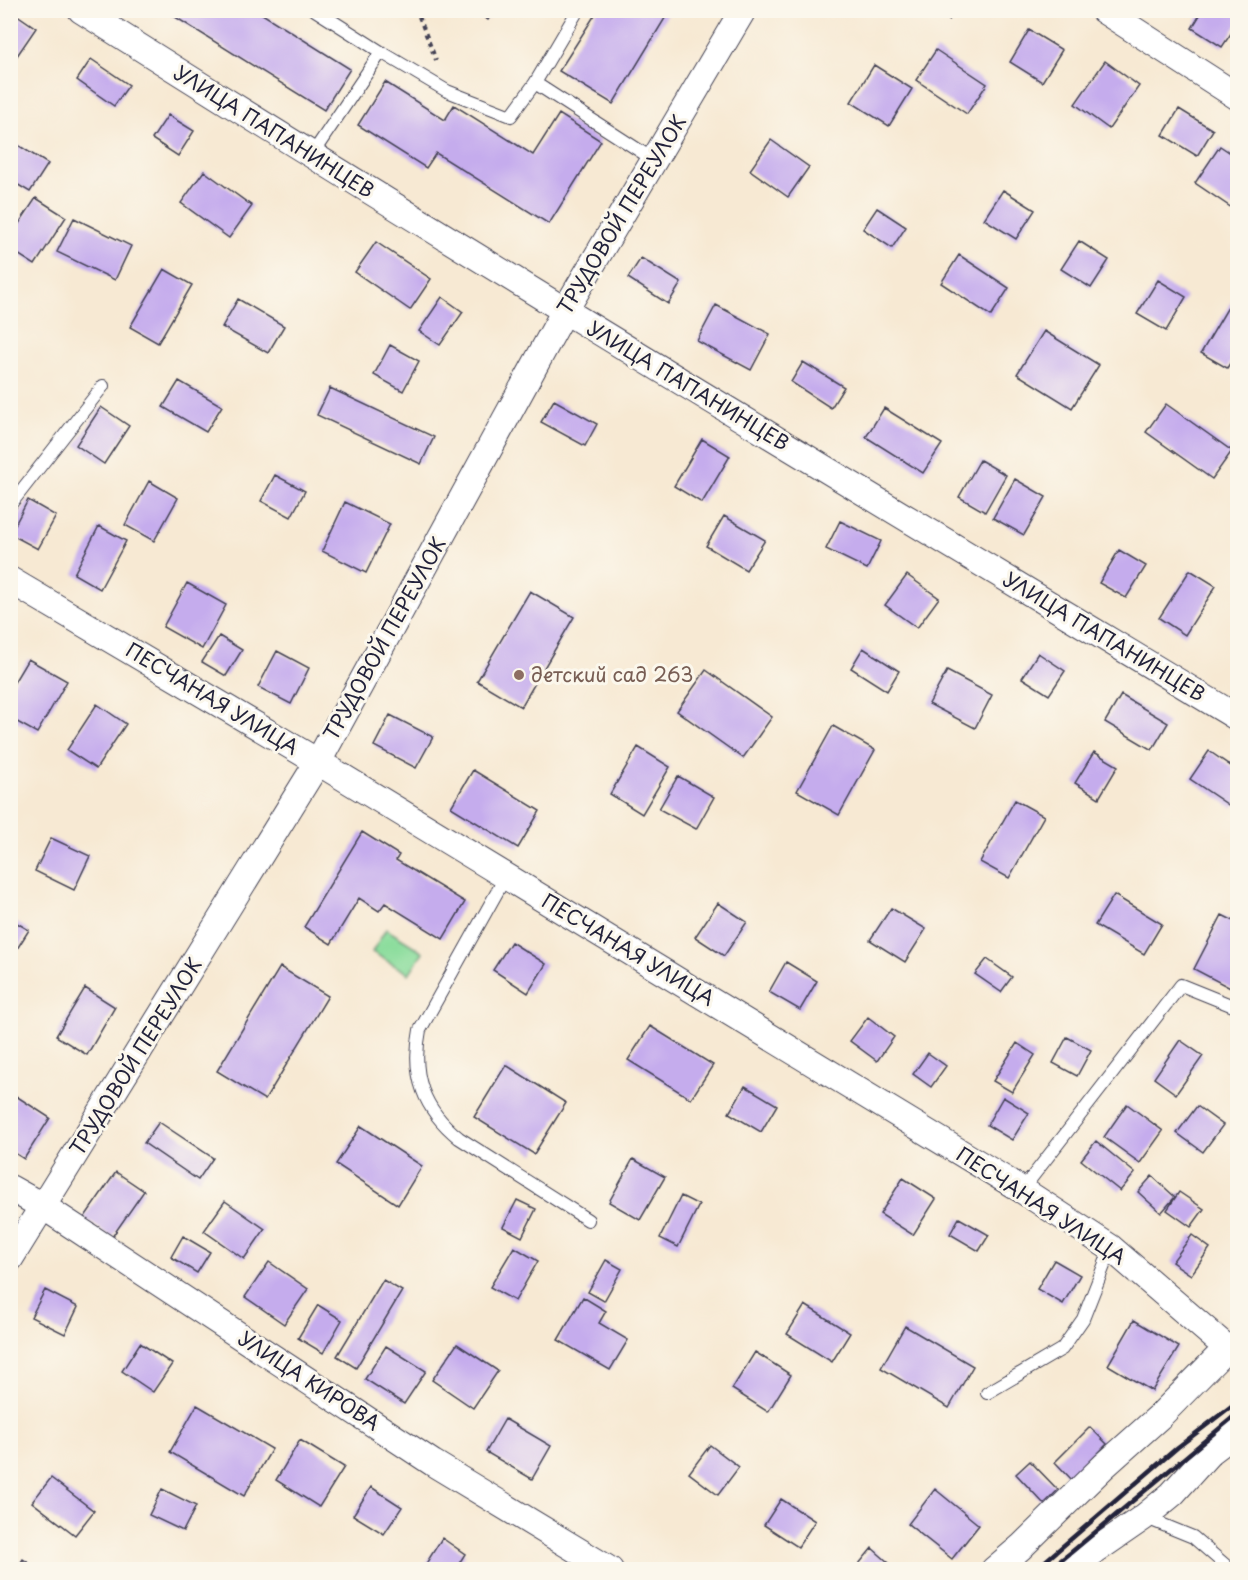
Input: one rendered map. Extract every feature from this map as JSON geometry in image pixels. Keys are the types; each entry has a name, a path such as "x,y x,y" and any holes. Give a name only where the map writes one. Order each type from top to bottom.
{"street":[{"name":"УЛИЦА ПАПАНИНЦЕВ","path":"81,10 311,156 564,312 1238,718"},
{"name":"ТРУДОВОЙ ПЕРЕУЛОК","path":"10,1259 318,762 564,312 743,10"},
{"path":"1103,10 1238,97"},
{"name":"ПЕСЧАНАЯ УЛИЦА","path":"10,580 318,762 1022,1190 1111,1248 1232,1347"},
{"name":"УЛИЦА КИРОВА","path":"10,1188 44,1207 433,1463 610,1569"},
{"path":"994,1569 1021,1547 1232,1347"},
{"path":"1067,1569 1144,1517 1172,1494 1210,1452 1238,1431"}],"lane":[{"path":"315,10 447,91 511,116 535,83 578,10"},
{"path":"311,156 381,52"},
{"path":"535,83 654,160"},
{"path":"10,505 103,386"},
{"path":"506,876 420,1030 416,1047 419,1079 432,1111 459,1138 588,1220"},
{"path":"1022,1190 1180,985 1238,1008"},
{"path":"987,1393 1062,1349 1083,1320 1111,1248"},
{"path":"1144,1517 1193,1537 1231,1569"}],"path":[{"path":"412,10 418,14 447,91"}],"green space":[{"path":"386,929 423,952 409,974 372,952"}],"building":[{"path":"10,10 36,28 10,66"},
{"path":"164,10 256,10 350,69 324,110"},
{"path":"472,10 494,10 488,20"},
{"path":"598,10 670,10 613,104 559,71"},
{"path":"933,10 955,10 949,20"},
{"path":"1203,10 1238,10 1238,23 1222,47 1192,28"},
{"path":"1029,30 1062,50 1042,82 1010,62"},
{"path":"936,50 987,84 967,114 916,80"},
{"path":"91,59 129,85 114,106 77,80"},
{"path":"1105,61 1139,86 1109,129 1075,104"},
{"path":"874,65 912,89 889,126 851,102"},
{"path":"385,82 445,120 454,105 533,155 559,114 601,141 549,224 436,153 426,168 358,125"},
{"path":"1179,109 1213,130 1197,156 1163,135"},
{"path":"168,115 194,131 178,156 152,139"},
{"path":"10,140 48,164 30,192 10,180"},
{"path":"771,140 809,167 788,197 750,170"},
{"path":"1220,146 1238,158 1238,199 1232,208 1195,183"},
{"path":"204,171 252,206 229,238 181,203"},
{"path":"1003,190 1035,210 1016,239 984,219"},
{"path":"36,198 66,217 35,265 10,249 10,237"},
{"path":"877,208 906,227 892,248 863,229"},
{"path":"74,218 131,246 115,280 57,252"},
{"path":"1079,241 1109,260 1091,288 1061,269"},
{"path":"376,242 431,279 410,310 355,272"},
{"path":"959,255 1009,288 991,316 941,283"},
{"path":"641,258 681,283 668,304 628,278"},
{"path":"164,269 192,285 158,343 130,327"},
{"path":"1158,280 1186,297 1166,331 1137,314"},
{"path":"442,297 463,312 440,345 419,331"},
{"path":"238,299 284,326 268,353 222,327"},
{"path":"1231,302 1238,306 1238,351 1227,368 1201,353"},
{"path":"716,305 770,334 751,370 697,341"},
{"path":"1044,331 1099,365 1072,408 1017,374"},
{"path":"390,345 419,361 403,391 374,375"},
{"path":"803,362 844,387 831,408 791,382"},
{"path":"179,381 222,406 206,432 163,407"},
{"path":"330,388 434,437 421,464 317,415"},
{"path":"554,400 597,424 585,446 541,422"},
{"path":"1166,404 1232,451 1212,479 1146,432"},
{"path":"101,407 129,426 104,464 76,445"},
{"path":"884,408 942,444 923,473 866,437"},
{"path":"702,439 730,456 702,503 674,486"},
{"path":"980,460 1006,475 985,512 959,497"},
{"path":"275,475 305,491 291,517 261,501"},
{"path":"1015,479 1046,497 1024,535 993,518"},
{"path":"149,481 178,498 154,541 125,525"},
{"path":"28,500 56,516 38,549 10,534"},
{"path":"345,502 390,524 366,573 322,551"},
{"path":"724,516 765,540 746,570 706,546"},
{"path":"840,521 881,541 867,569 826,549"},
{"path":"99,526 126,541 100,589 74,574"},
{"path":"1119,550 1146,566 1126,598 1099,583"},
{"path":"1190,570 1216,586 1185,635 1159,618"},
{"path":"907,575 939,598 917,628 885,605"},
{"path":"187,583 226,605 202,649 163,627"},
{"path":"530,591 574,617 521,707 477,681"},
{"path":"219,636 242,650 226,676 202,662"},
{"path":"863,648 899,671 887,691 851,668"},
{"path":"277,651 309,668 291,704 258,687"},
{"path":"1038,653 1065,671 1049,695 1022,678"},
{"path":"28,659 67,681 37,733 10,718 10,689"},
{"path":"706,670 772,717 743,758 677,711"},
{"path":"947,671 992,695 975,728 929,704"},
{"path":"1121,695 1168,723 1152,750 1105,722"},
{"path":"97,704 126,724 96,769 67,750"},
{"path":"390,715 433,737 416,768 374,746"},
{"path":"833,726 875,750 839,815 797,791"},
{"path":"638,747 670,767 642,814 610,794"},
{"path":"1209,751 1238,771 1238,801 1233,808 1190,779"},
{"path":"1094,752 1118,766 1099,798 1075,783"},
{"path":"473,770 540,811 518,848 451,807"},
{"path":"678,776 714,797 696,829 659,809"},
{"path":"1015,800 1044,816 1009,878 980,862"},
{"path":"362,832 399,855 396,860 465,902 443,939 385,903 379,911 359,898 331,944 304,927"},
{"path":"51,838 90,856 74,890 35,871"},
{"path":"1114,895 1162,924 1144,954 1095,925"},
{"path":"718,903 747,922 724,956 695,937"},
{"path":"891,908 926,929 905,962 870,940"},
{"path":"1222,915 1238,923 1238,992 1194,969"},
{"path":"10,919 29,930 10,960"},
{"path":"511,942 546,964 528,993 493,970"},
{"path":"987,959 1012,977 1001,992 975,974"},
{"path":"786,962 817,981 800,1010 769,992"},
{"path":"280,967 328,996 265,1100 217,1071"},
{"path":"85,988 115,1007 87,1055 56,1036"},
{"path":"868,1017 894,1037 877,1061 850,1041"},
{"path":"650,1026 713,1065 691,1099 628,1060"},
{"path":"1067,1037 1091,1050 1077,1076 1053,1063"},
{"path":"1180,1040 1203,1056 1176,1094 1154,1078"},
{"path":"1017,1043 1035,1055 1012,1092 993,1081"},
{"path":"928,1053 946,1066 931,1087 913,1074"},
{"path":"506,1065 566,1103 534,1154 474,1117"},
{"path":"745,1086 777,1105 761,1132 729,1113"},
{"path":"16,1096 50,1118 24,1159 10,1150 10,1103"},
{"path":"1003,1097 1029,1113 1012,1140 987,1125"},
{"path":"1127,1104 1163,1131 1140,1163 1104,1137"},
{"path":"1197,1106 1223,1125 1203,1152 1177,1133"},
{"path":"159,1122 213,1158 198,1180 144,1143"},
{"path":"361,1126 422,1166 398,1205 336,1164"},
{"path":"1096,1141 1135,1173 1120,1191 1081,1160"},
{"path":"633,1159 665,1177 640,1220 609,1202"},
{"path":"116,1172 144,1191 112,1237 84,1218"},
{"path":"1152,1176 1175,1197 1161,1213 1138,1192"},
{"path":"903,1178 936,1199 913,1235 880,1214"},
{"path":"1179,1192 1204,1209 1191,1227 1167,1210"},
{"path":"681,1196 699,1205 678,1247 660,1238"},
{"path":"517,1200 536,1209 522,1237 503,1227"},
{"path":"225,1201 265,1229 244,1259 204,1231"},
{"path":"959,1218 989,1235 979,1251 950,1234"},
{"path":"1192,1235 1210,1248 1191,1275 1172,1262"},
{"path":"183,1236 210,1252 197,1273 171,1257"},
{"path":"514,1247 538,1261 515,1301 490,1287"},
{"path":"606,1260 622,1269 604,1301 588,1292"},
{"path":"1054,1260 1080,1275 1063,1304 1037,1289"},
{"path":"269,1262 308,1289 284,1324 245,1297"},
{"path":"383,1280 402,1291 356,1368 337,1356"},
{"path":"45,1290 78,1307 65,1334 31,1317"},
{"path":"583,1297 606,1311 599,1323 628,1340 610,1370 558,1340"},
{"path":"318,1305 342,1320 323,1353 298,1338"},
{"path":"805,1305 850,1333 832,1362 787,1334"},
{"path":"1134,1320 1179,1347 1152,1391 1108,1365"},
{"path":"905,1326 973,1366 949,1408 881,1368"},
{"path":"140,1343 172,1364 153,1392 122,1371"},
{"path":"457,1344 498,1371 473,1408 432,1380"},
{"path":"386,1346 426,1371 404,1404 365,1379"},
{"path":"755,1352 791,1375 768,1412 732,1389"},
{"path":"197,1405 272,1449 244,1496 170,1452"},
{"path":"505,1419 551,1446 532,1479 486,1452"},
{"path":"1090,1427 1107,1444 1072,1480 1055,1462"},
{"path":"300,1440 344,1467 319,1507 276,1480"},
{"path":"710,1445 739,1467 718,1495 689,1473"},
{"path":"1030,1461 1058,1490 1044,1504 1016,1474"},
{"path":"51,1478 94,1511 75,1535 32,1502"},
{"path":"371,1487 402,1507 384,1534 353,1515"},
{"path":"162,1489 196,1506 183,1531 149,1515"},
{"path":"935,1489 979,1525 952,1559 908,1524"},
{"path":"781,1499 815,1521 798,1547 764,1525"},
{"path":"442,1538 465,1554 455,1570 422,1570"},
{"path":"872,1548 897,1570 854,1570"},
{"path":"23,1559 39,1570 16,1570"}],"railway":[{"path":"1035,1570 1178,1447 1238,1401"},
{"path":"1050,1570 1238,1413"}],"place":[{"name":"детский сад 263","path":"519,675"}]}
